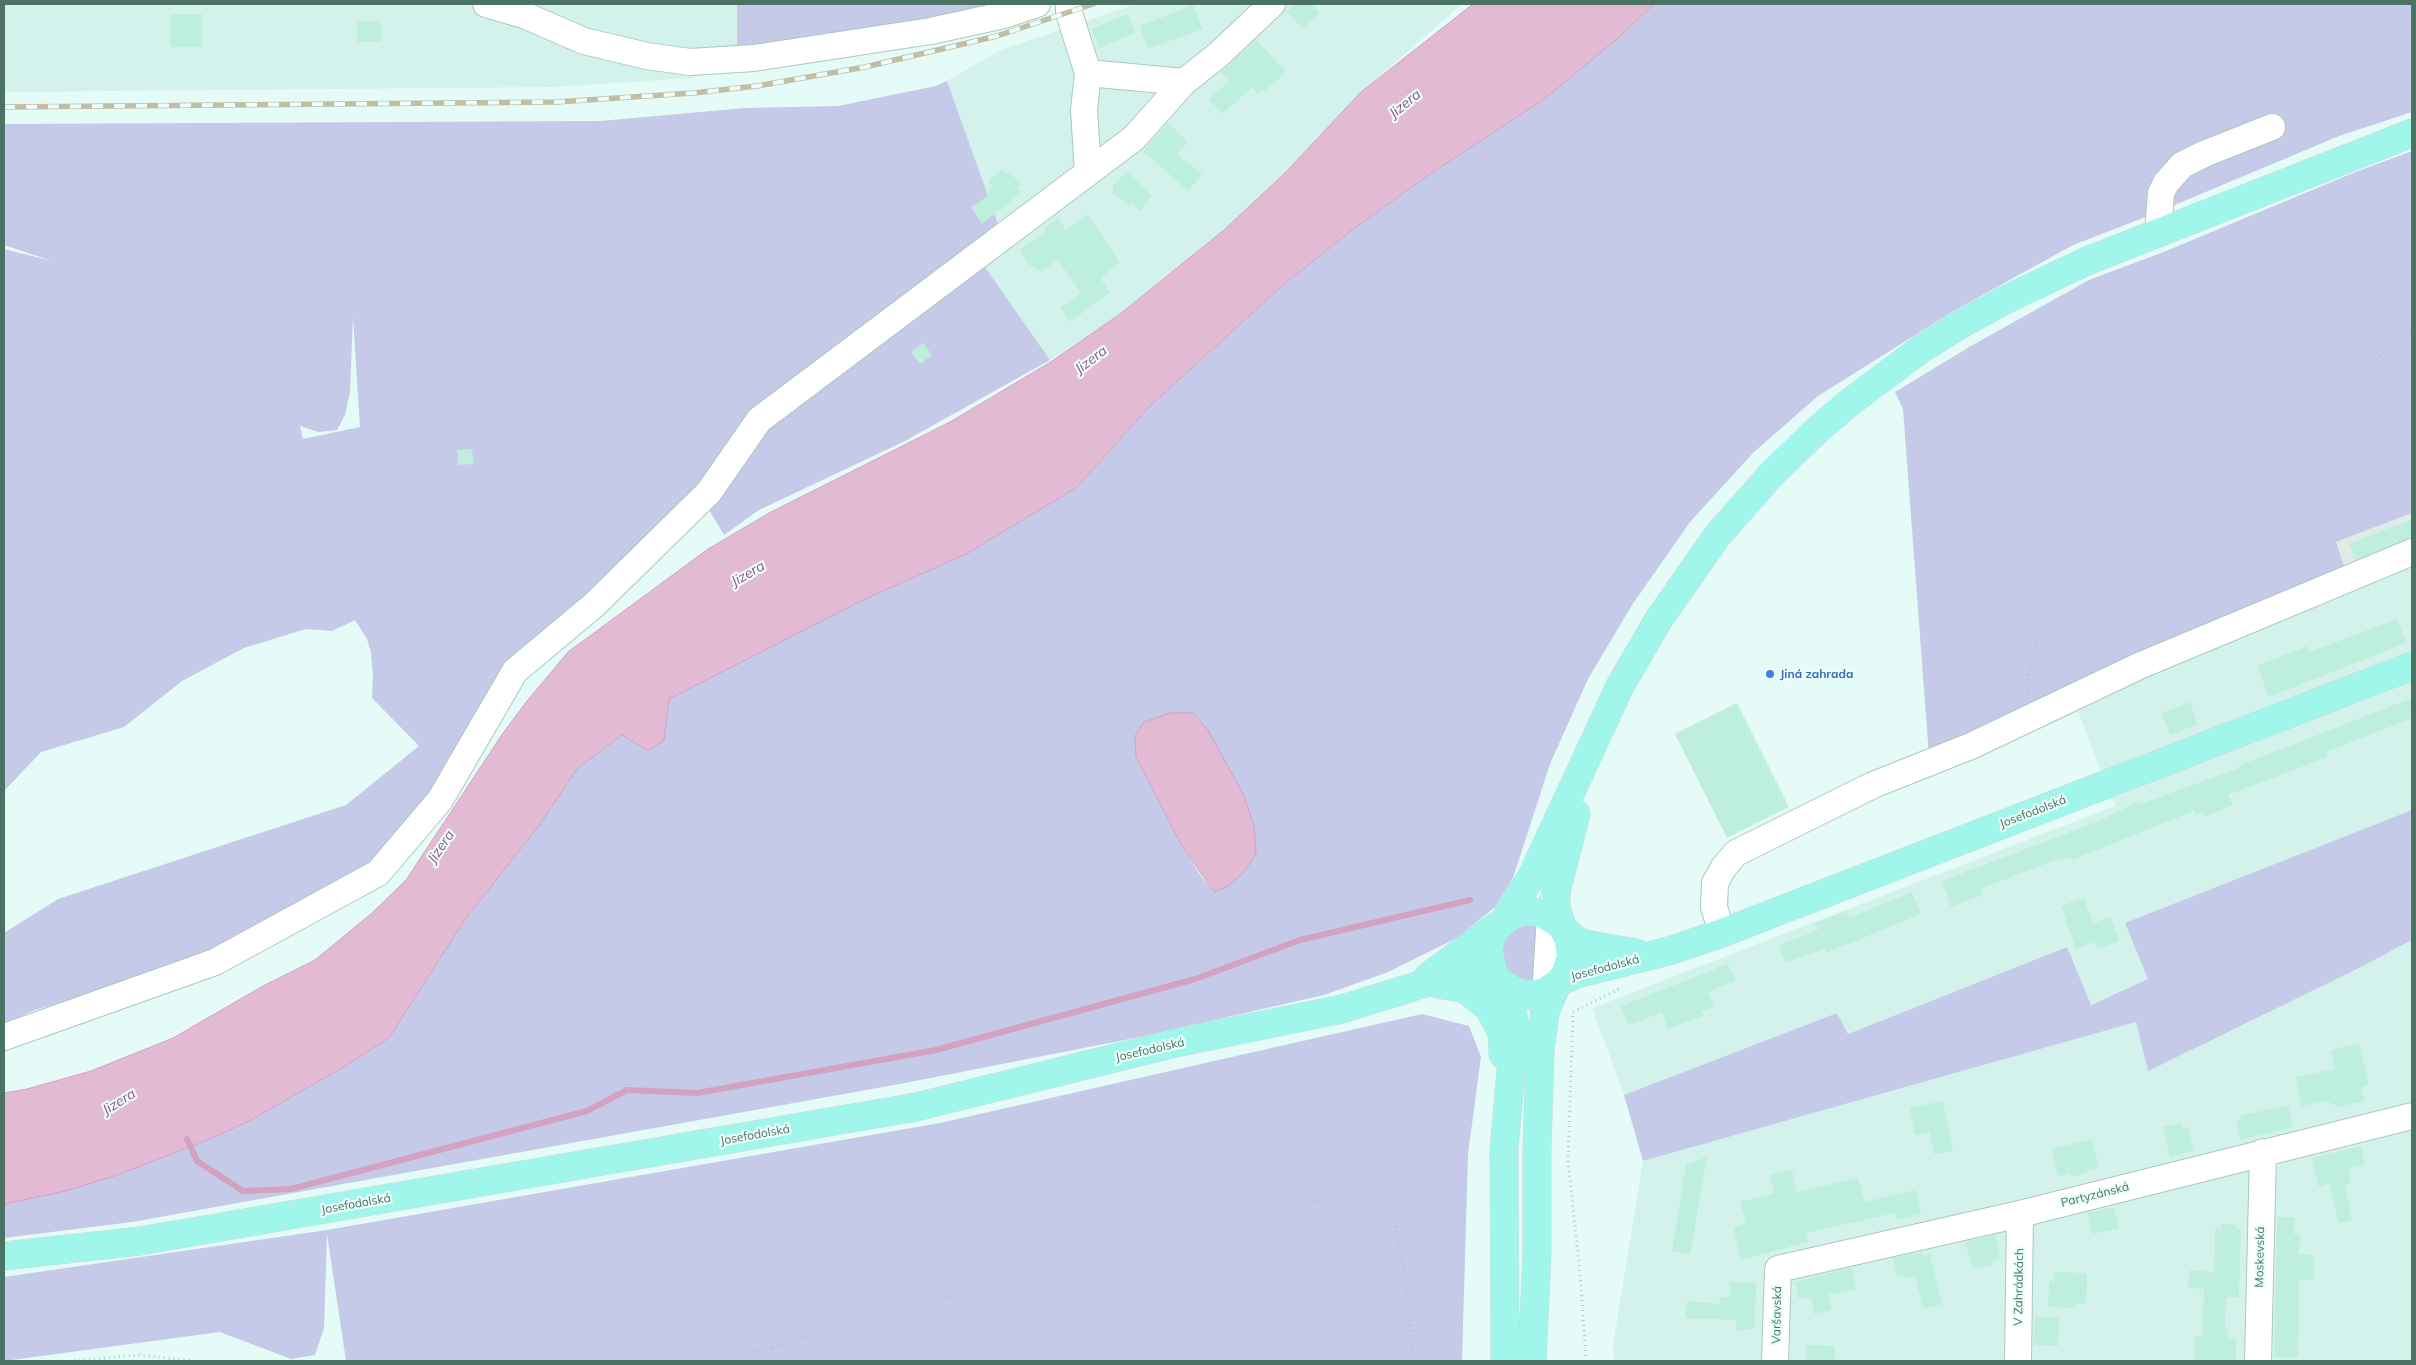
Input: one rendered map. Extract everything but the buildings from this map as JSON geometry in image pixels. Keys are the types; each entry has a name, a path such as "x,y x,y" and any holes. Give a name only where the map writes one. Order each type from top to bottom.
{"main road":[{"path":"1504,1158 1515,1025 1510,1000 1490,965 1488,950 1492,935 1532,876 1634,661 1680,587 1744,505 1817,430 1885,376 1961,324 2050,278 2158,233 2412,133"},
{"name":"Josefodolská","path":"1554,986 1592,969 1680,948 1722,933 2412,666"},
{"path":"1532,1361 1538,1255 1538,1081 1543,1025 1554,986 1565,975 1571,958 1571,946 1559,925 1556,908 1557,883 1595,743"},
{"path":"1412,987 1461,954 1512,915 1529,911 1559,925"},
{"name":"Josefodolská","path":"1559,925 1576,940 1585,944 1652,955"},
{"name":"Josefodolská","path":"4,1256 140,1241 916,1107 1180,1042 1342,1009 1446,978 1469,974 1497,979"},
{"path":"1497,979 1509,989 1528,995 1554,986"},
{"path":"1412,987 1441,984 1465,989 1481,999 1499,1024 1503,1045 1505,1361"}],"street":[{"path":"486,4 524,15 584,41 647,56 690,62 754,58 931,31 1004,15 1036,4"},
{"path":"1069,4 1069,13 1088,73 1084,110 1088,172"},
{"path":"4,1037 215,962 378,873 440,800 515,671 594,605 710,492 759,420 1134,138 1184,82 1218,55 1272,4"},
{"path":"1088,73 1184,82"},
{"path":"2158,233 2161,193 2170,178 2182,165 2204,154 2272,127"},
{"path":"1722,933 1714,907 1715,884 1724,867 1736,853 1873,785 1971,746 2078,697 2139,666 2412,552"},
{"name":"Partyzánská","path":"1778,1269 2020,1214 2412,1116"},
{"name":"Moskevská","path":"2258,1361 2262,1152"},
{"name":"V Zahrádkách","path":"2018,1361 2020,1214"},
{"name":"Varšavská","path":"1775,1361 1778,1269"}],"path":[{"path":"2030,718 2028,678 2040,630 2057,591 2092,554 2132,524 2192,494 2236,482 2296,418 2328,395 2356,379 2412,326"},
{"path":"1586,1361 1580,1272 1568,1161 1573,1012 1626,986"},
{"path":"714,1361 773,1347 873,1316 990,1287 1084,1256 1125,1245 1207,1232 1250,1222 1358,1188 1374,1197 1394,1213 1406,1286 1414,1361"},
{"path":"762,1361 773,1347"},
{"path":"74,1361 139,1355 194,1361"}],"shaded area":[{"path":"4,4 737,4 737,53 692,78 555,87 4,92"},
{"path":"737,4 1004,4 1000,11 737,53"},
{"path":"1136,4 1462,4 1361,92 1284,174 1224,230 1120,314 1050,360 973,250 1000,229 947,81 1001,50"},
{"path":"1654,4 2412,4 2412,112 2339,136 2151,215 2073,245 1952,312 1818,396 1754,452 1690,522 1632,605 1588,679 1550,764 1513,878 1495,907 1457,938 1388,972 1324,995 1140,1037 905,1083 132,1222 4,1238 4,1204 117,1175 208,1140 251,1120 347,1065 389,1038 466,918 538,827 577,769 622,735 664,740 668,699 861,601 966,554 1076,488 1149,407 1282,286 1348,233 1430,174 1543,100 1616,39","holes":["1136,757 1214,892 1201,876 1182,846"]},
{"path":"947,81 1000,229 973,250 1050,360 905,441 759,510 724,535 699,493 508,665 439,791 373,866 190,962 35,1010 4,1023 4,933 58,899 346,805 419,746 372,698 373,675 371,653 367,639 355,620 332,631 306,629 244,648 182,681 124,727 41,752 4,791 4,249 52,261 4,245 4,124 600,121 745,108 838,106 936,86","holes":["353,317 360,427 303,439 300,426 319,432 337,430 345,415 350,392"]},
{"path":"2412,151 2412,513 2336,542 2347,575 1929,756 1903,409 1895,392 1971,346 2089,280 2166,251 2353,173"},
{"path":"2412,513 2412,548 2347,575 2336,542"},
{"path":"2412,566 2412,810 2126,923 2148,979 2091,1005 2067,947 1848,1034 1837,1013 1624,1095 1592,1008 2115,806 2076,706"},
{"path":"2412,810 2412,940 2359,968 2148,1071 2136,1022 1643,1161 1624,1095 1837,1013 1848,1034 2067,947 2091,1005 2148,979 2125,923"},
{"path":"1525,924 1542,927 1540,982 1515,981 1500,962 1504,937 1517,927"},
{"path":"2412,940 2412,1361 1614,1361 1613,1345 1643,1161 2136,1022 2148,1070 2359,968"},
{"path":"1422,1014 1469,1026 1481,1057 1468,1154 1462,1361 346,1361 327,1234 324,1328 315,1355 291,1359 220,1332 4,1361 4,1277 327,1230 940,1123"}],"water":[{"name":"Jizera","path":"1473,4 1654,4 1617,39 1543,100 1430,174 1348,233 1282,286 1149,407 1076,488 966,554 861,601 669,699 664,740 648,751 622,735 577,769 538,827 466,918 389,1038 347,1065 251,1120 208,1140 117,1175 66,1191 4,1204 4,1093 27,1089 91,1071 173,1038 263,986 315,960 372,913 406,880 503,733 568,652 708,549 771,512 950,422 1049,363 1120,314 1224,230 1284,174 1361,92"},
{"path":"1170,713 1193,713 1208,730 1243,794 1254,826 1256,854 1243,873 1228,886 1214,892 1182,846 1136,757 1135,736 1144,722"}],"waterway":[{"path":"187,1139 197,1161 243,1191 291,1189 587,1111 627,1090 697,1093 936,1050 1195,979 1300,940 1470,900"}],"railway":[{"path":"4,107 556,102 693,93 757,86 865,67 997,36 1093,4"}],"place":[{"name":"Jiná zahrada","path":"1770,674"}]}
